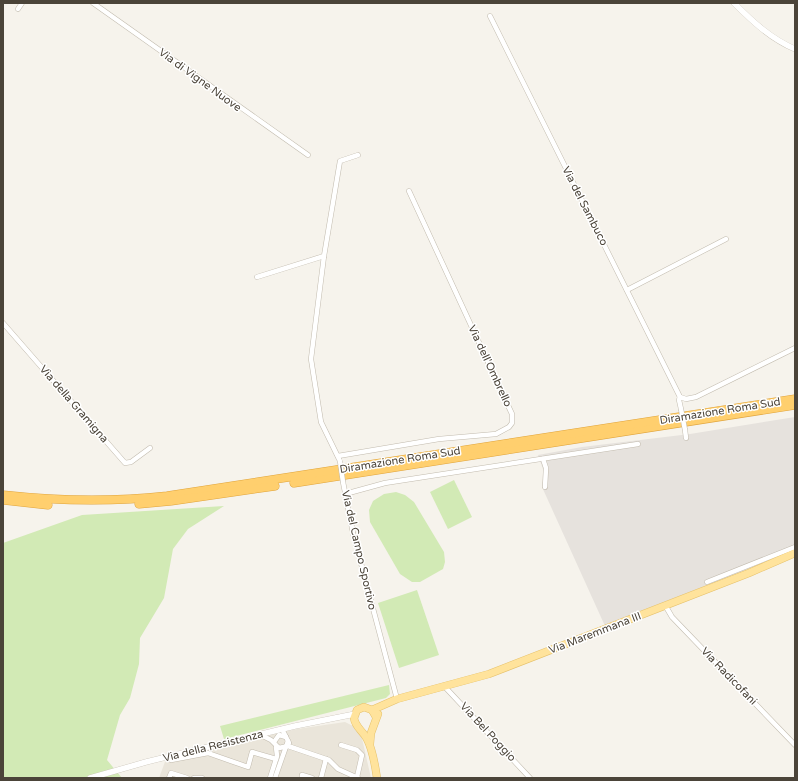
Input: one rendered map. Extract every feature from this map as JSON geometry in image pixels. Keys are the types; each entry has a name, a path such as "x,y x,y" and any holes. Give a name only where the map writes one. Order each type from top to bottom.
{"highway":[{"name":"Diramazione Roma Sud","path":"3,494 77,501 122,500 167,496 795,399"},
{"name":"Diramazione Roma Sud","path":"3,500 76,506 164,502 795,405"}],"main road":[{"name":"Via Maremmana III","path":"355,714 360,708 372,710 394,700 489,674 665,606 795,553"},
{"path":"376,717 382,709 394,700"},
{"path":"361,730 372,728 376,723 376,717 372,710"},
{"path":"355,714 354,723 361,730 370,746 377,778"},
{"path":"370,746 372,728"}],"street":[{"path":"18,9 22,3"},
{"name":"Via di Vigne Nuove","path":"93,3 308,155"},
{"path":"734,3 750,20 772,37 795,48"},
{"name":"Via del Sambuco","path":"490,16 680,397"},
{"name":"Via del Campo Sportivo","path":"358,155 340,161 324,256 313,335 311,365 321,422 339,458 353,533 394,700"},
{"name":"Via dell'Ombrello","path":"339,458 439,439 496,434 506,430 512,423 512,414 409,191"},
{"path":"627,290 726,240"},
{"path":"257,277 324,256"},
{"name":"Via della Gramigna","path":"3,323 125,463 131,462 150,448"},
{"path":"686,438 679,400 680,397 686,399 696,397 795,348"},
{"path":"346,494 385,483 638,444"},
{"path":"543,459 546,468 545,487"},
{"path":"707,582 795,547"},
{"name":"Via Radicofani","path":"665,606 672,617 795,745"},
{"name":"Via Bel Poggio","path":"445,687 530,778"},
{"name":"Via della Resistenza","path":"90,778 274,730 336,719 355,714"},
{"name":"Via della Resistenza","path":"336,719 347,720 354,723"},
{"path":"274,778 287,739 294,726"},
{"path":"282,729 294,748"},
{"path":"270,778 276,759 274,730"},
{"path":"259,734 268,738 280,749 285,747 294,748 326,759 338,769 357,778 362,755 357,750 341,745"},
{"path":"275,744 279,735 287,739"},
{"path":"168,757 171,760 208,753 248,767 252,752 276,759"},
{"path":"321,778 326,759"},
{"path":"171,773 187,778"},
{"path":"302,778 302,775 312,778"},
{"path":"194,778 202,778"}],"shaded area":[{"path":"795,417 795,550 605,626 542,487 544,472 538,455 582,447 690,434"},
{"path":"345,722 355,727 361,734 371,778 159,778 166,759 297,729"}],"green space":[{"path":"454,480 472,517 448,529 430,492"},
{"path":"396,492 405,495 414,502 444,552 445,562 443,569 420,582 412,582 400,574 370,522 369,510 373,501 384,494"},
{"path":"224,506 188,529 173,549 164,598 140,638 139,664 130,698 120,715 107,760 122,778 3,778 3,543 82,515"},
{"path":"417,590 439,655 399,668 378,603"},
{"path":"389,685 390,694 386,698 224,739 220,726"}]}
